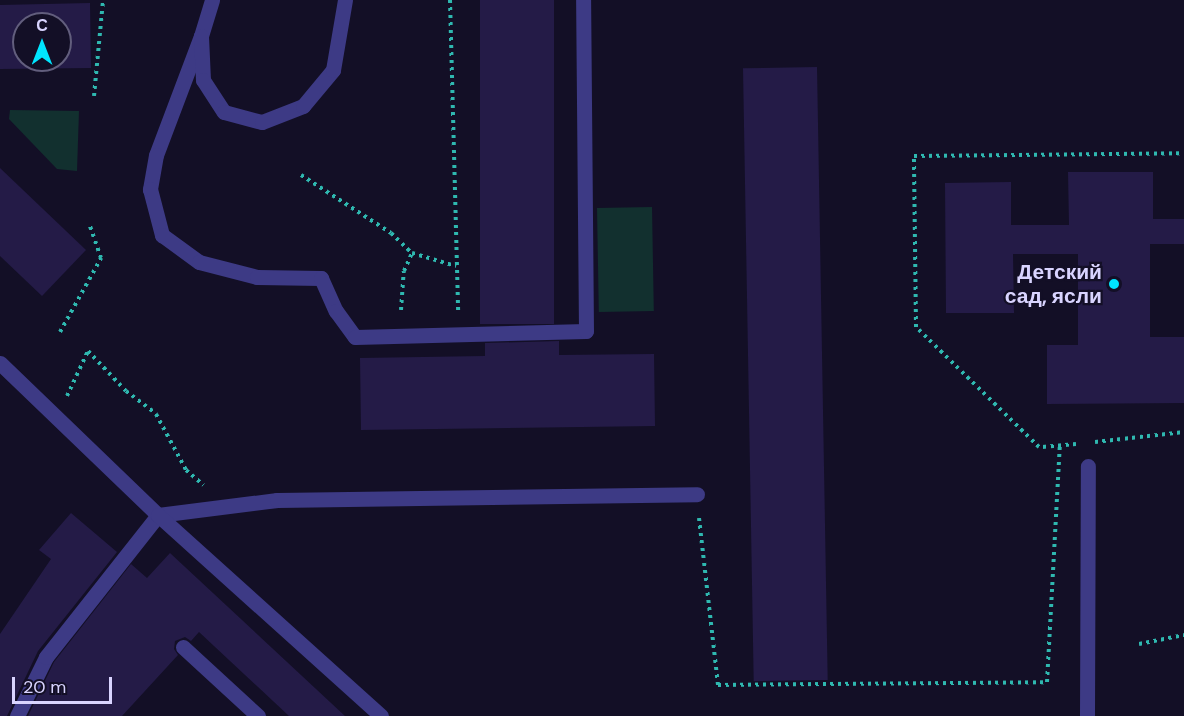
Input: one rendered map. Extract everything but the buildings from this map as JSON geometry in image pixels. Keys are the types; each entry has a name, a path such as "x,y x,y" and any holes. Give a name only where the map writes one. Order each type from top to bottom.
{"street":[{"path":"212,0 201,36 156,155 150,189 162,236 199,262 257,277 321,278 336,311 355,337 586,331 583,0"},
{"path":"201,36 203,80 224,112 262,122 303,106 333,70 345,0"},
{"path":"0,363 158,515 381,716"},
{"path":"1087,716 1088,466"},
{"path":"17,716 46,657 158,515 288,500 697,494"},
{"path":"183,647 258,716"}],"path":[{"path":"94,96 103,0"},
{"path":"450,0 459,334"},
{"path":"1184,153 914,156 916,327 1040,447 1184,432"},
{"path":"302,175 391,233 412,253 456,266"},
{"path":"60,332 101,258 89,223"},
{"path":"412,253 404,271 400,309 414,335"},
{"path":"52,412 72,391 88,351 126,391 156,414 186,470 227,506"},
{"path":"699,512 718,685 1047,682 1060,445"},
{"path":"1140,644 1184,635"}],"green space":[{"path":"10,110 79,111 77,171 57,169 9,119"},
{"path":"652,207 654,311 599,312 597,208"}],"place":[{"name":"Детский сад, ясли","path":"1114,284"}]}
